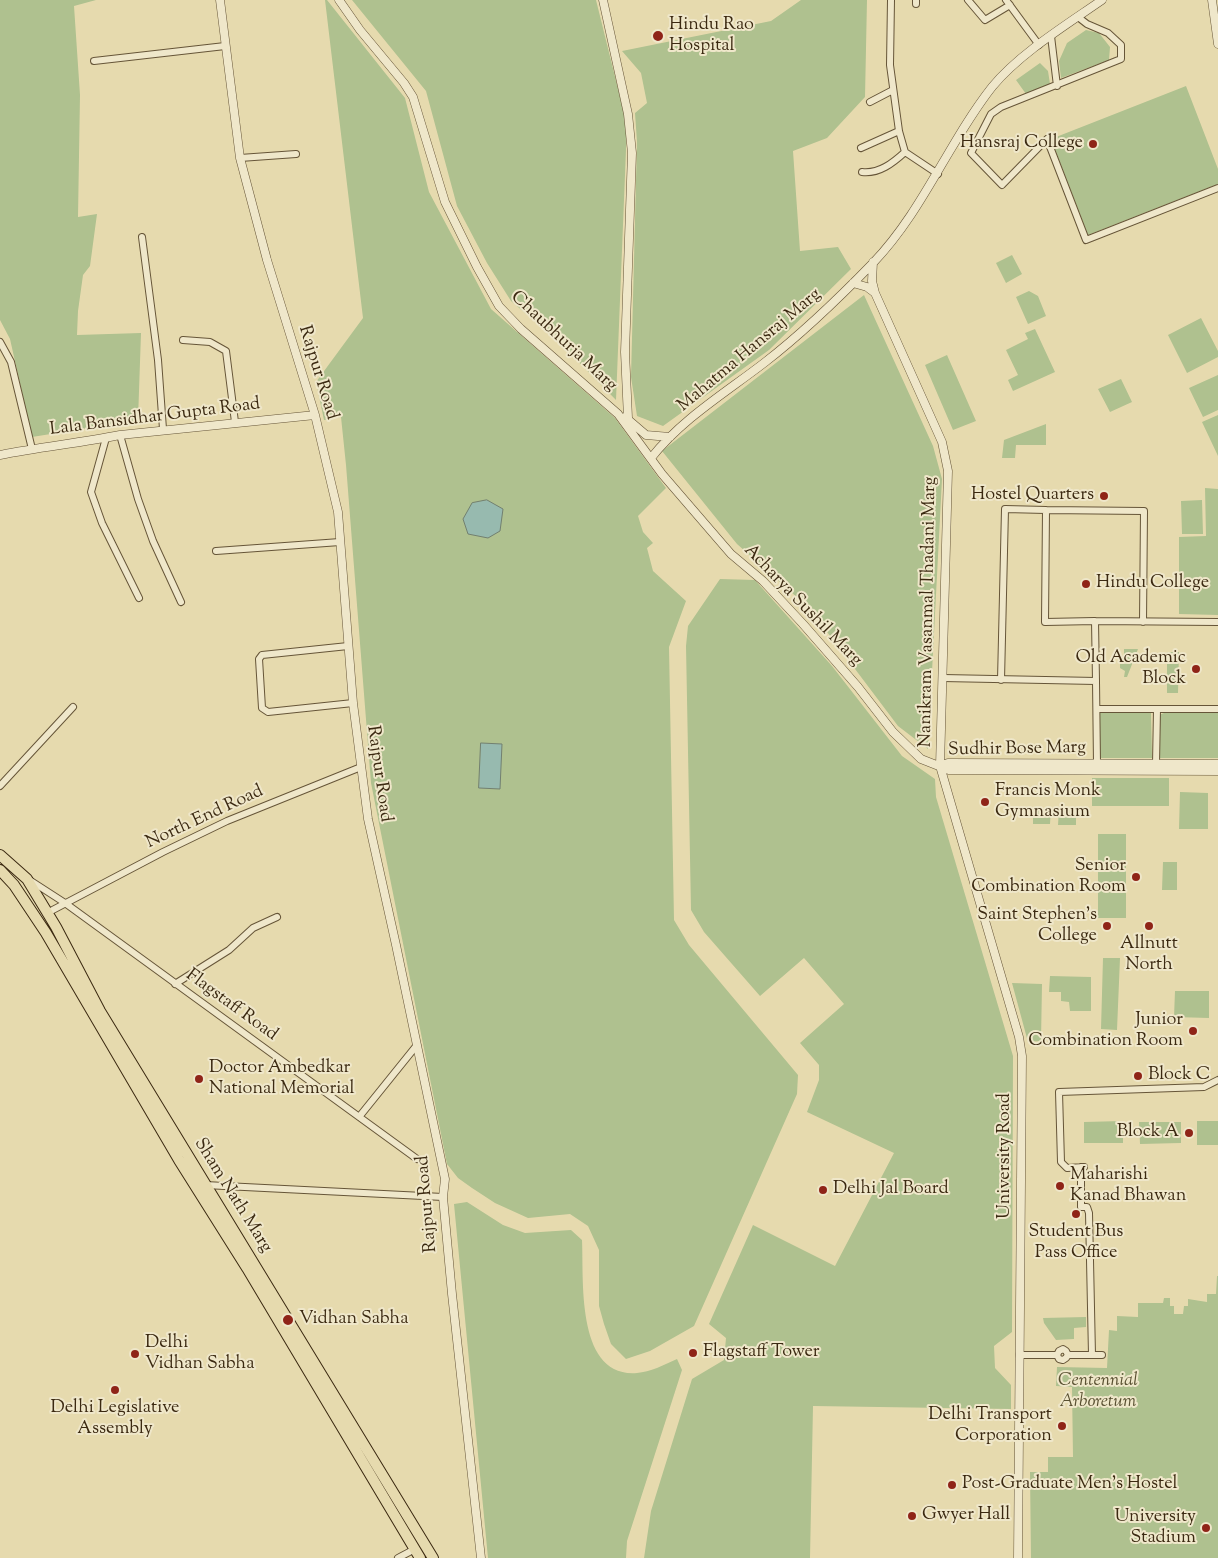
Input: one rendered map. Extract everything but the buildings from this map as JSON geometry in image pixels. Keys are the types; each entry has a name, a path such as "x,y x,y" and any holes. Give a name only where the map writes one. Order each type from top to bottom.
{"main road":[{"name":"Sham Nath Marg","path":"0,854 28,879 100,1011 200,1186 254,1262 433,1558"},
{"name":"Sham Nath Marg","path":"1,872 14,885 46,933 200,1186 417,1553"}],"street":[{"name":"Rajpur Road","path":"220,0 240,158 267,260 315,414 338,512 353,702 368,819 445,1179 443,1197 453,1304 481,1558"},
{"name":"Chaubhurja Marg","path":"339,0 413,97 445,202 477,267 499,306 522,329 618,414"},
{"path":"603,0 628,114 632,146 625,352 628,418"},
{"path":"891,0 890,65 899,131 905,152 938,174"},
{"path":"968,0 985,20 1008,3 1039,45"},
{"name":"Mahatma Hansraj Marg","path":"651,458 670,437 707,405 766,362 853,283 898,234 918,207 974,112 994,85 1023,57 1102,0"},
{"path":"1212,0 1218,44"},
{"path":"1078,17 1108,33 1121,44 1121,60 1000,107 991,114 971,153 1002,184 1048,139 1086,240 1218,188"},
{"path":"1051,36 1057,86"},
{"path":"94,61 225,46"},
{"path":"870,102 892,90"},
{"path":"860,148 899,131"},
{"path":"862,172 870,173 886,167 905,152"},
{"path":"240,158 296,154"},
{"path":"142,237 158,360 163,429"},
{"path":"873,262 872,281 874,293"},
{"path":"853,283 868,287 874,293"},
{"name":"Nanikram Vasanmal Thadani Marg","path":"874,293 942,442 948,471 940,766"},
{"path":"183,340 210,342 226,351 235,422"},
{"path":"0,342 11,362 32,449"},
{"name":"Lala Bansidhar Gupta Road","path":"0,455 163,429 315,414"},
{"path":"618,414 628,418 646,435 670,437"},
{"name":"Acharya Sushil Marg","path":"618,414 662,474 718,539 731,554 763,581 803,624 858,687 893,732 921,759 940,766"},
{"path":"120,435 138,499 153,541 181,602"},
{"path":"106,438 91,492 102,523 139,598"},
{"path":"1001,680 1005,509 1144,511 1143,622"},
{"path":"1046,510 1045,622 1218,622"},
{"path":"216,551 340,542"},
{"path":"1095,621 1098,764"},
{"path":"348,646 262,655 259,659 262,708 268,712 353,702"},
{"path":"943,678 1096,681"},
{"path":"0,786 73,707"},
{"path":"1097,709 1218,709"},
{"path":"1156,764 1157,709"},
{"name":"Sudhir Bose Marg","path":"940,766 948,763 1218,764"},
{"name":"Sudhir Bose Marg","path":"940,766 949,770 1218,771"},
{"name":"University Road","path":"940,766 1019,1037 1022,1056 1018,1558"},
{"name":"North End Road","path":"47,913 163,852 227,821 360,767"},
{"name":"Flagstaff Road","path":"28,879 65,903 417,1159"},
{"path":"175,984 229,950 253,928 277,917"},
{"path":"359,1117 417,1045"},
{"path":"1092,1355 1089,1213 1087,1207 1081,1207 1082,1167 1067,1168 1061,1162 1059,1092 1204,1087 1218,1080"},
{"path":"200,1186 443,1197"},
{"path":"1019,1354 1057,1355 1059,1359 1063,1360 1068,1355 1102,1355"},
{"path":"398,1558 417,1553"}],"green space":[{"path":"0,0 96,0 74,6 80,95 78,217 97,214 90,266 83,275 77,335 141,333 138,420 32,437 10,339 0,320"},
{"path":"325,0 327,0 405,98 429,192 491,309 615,418 666,488 638,516 643,532 653,543 647,548 653,571 686,601 669,647 674,920 689,945 798,1075 797,1094 694,1326 650,1351 626,1359 611,1344 604,1324 599,1306 599,1250 588,1226 570,1214 528,1218 495,1203 472,1188 458,1178 447,1164 371,783 341,417 324,420 316,382 363,318"},
{"path":"352,0 596,0 627,125 616,400 559,342 511,301 487,263 457,206 426,91"},
{"path":"801,0 867,0 865,97 827,138 793,151 800,251 838,247 851,269 769,350 663,426 637,416 631,377 637,142 635,113 647,103 641,73 622,51 771,21"},
{"path":"1086,30 1099,33 1110,47 1109,60 1061,78 1059,61 1067,43"},
{"path":"1040,63 1048,71 1050,84 1026,94 1016,80"},
{"path":"1186,86 1218,169 1218,184 1088,235 1051,139"},
{"path":"1012,255 1022,274 1006,283 996,263"},
{"path":"1029,291 1038,296 1046,316 1028,324 1016,297"},
{"path":"864,295 933,446 942,479 928,749 898,726 809,608 737,544 662,451"},
{"path":"1201,318 1218,351 1218,357 1187,373 1168,335"},
{"path":"1035,329 1055,372 1013,391 1008,380 1018,375 1006,350 1028,339 1025,333"},
{"path":"947,355 976,421 953,430 925,365"},
{"path":"1218,375 1218,410 1203,417 1189,388"},
{"path":"1121,379 1132,402 1110,412 1098,389"},
{"path":"1218,415 1218,456 1202,422"},
{"path":"1046,424 1046,445 1016,445 1015,458 1002,458 1004,440"},
{"path":"1205,488 1218,489 1218,615 1179,614 1179,537 1206,536"},
{"path":"1202,500 1203,534 1182,534 1181,501"},
{"path":"720,579 755,580 832,666 902,756 935,779 936,797 1013,1056 1012,1332 994,1346 995,1368 1011,1385 1011,1409 813,1406 810,1558 644,1558 651,1511 692,1379 724,1360 726,1338 709,1324 753,1225 835,1266 894,1153 807,1112 819,1080 819,1065 800,1043 844,1004 804,958 760,996 704,932 691,910 686,646 688,626"},
{"path":"1124,649 1138,649 1127,677 1124,677 1125,671 1120,668 1120,664 1124,663"},
{"path":"1167,652 1179,652 1178,693 1167,693"},
{"path":"1151,712 1152,758 1100,758 1100,713"},
{"path":"1164,713 1218,713 1218,758 1158,758 1159,715"},
{"path":"1092,778 1169,778 1169,806 1092,806"},
{"path":"1180,792 1208,793 1208,829 1179,829"},
{"path":"1033,809 1051,809 1050,824 1033,824"},
{"path":"1059,810 1076,810 1076,825 1058,825"},
{"path":"1098,834 1126,834 1126,918 1098,918"},
{"path":"1163,862 1177,862 1177,890 1162,890"},
{"path":"1103,958 1120,958 1117,1030 1101,1029"},
{"path":"1050,976 1091,977 1091,1011 1070,1011 1069,1002 1061,1001 1061,992 1049,992"},
{"path":"1012,983 1042,984 1041,1041 1028,1042"},
{"path":"1175,991 1209,991 1209,1018 1174,1017"},
{"path":"1123,1121 1123,1143 1084,1143 1084,1122"},
{"path":"1197,1121 1218,1121 1218,1145 1197,1145"},
{"path":"1139,1122 1181,1122 1181,1143 1140,1144"},
{"path":"467,1202 503,1225 525,1233 571,1230 582,1240 584,1300 587,1323 593,1343 603,1360 617,1370 637,1373 652,1370 677,1359 682,1370 627,1541 626,1558 488,1558 454,1204"},
{"name":"Centennial Arboretum","path":"1217,1276 1218,1558 1031,1558 1030,1472 1048,1472 1048,1457 1073,1457 1072,1387 1056,1386 1057,1367 1107,1368 1109,1330 1117,1331 1117,1316 1138,1317 1138,1303 1163,1303 1164,1298 1170,1298 1170,1306 1174,1306 1174,1314 1183,1314 1184,1306 1188,1306 1188,1299 1207,1302 1207,1294 1216,1294"},
{"path":"1086,1317 1086,1327 1074,1328 1074,1339 1056,1340 1044,1323 1043,1318"}],"water":[{"path":"487,500 503,509 500,531 488,538 468,534 463,519 472,503"},
{"path":"481,743 502,744 500,789 479,788"}],"place":[{"name":"Hindu Rao Hospital","path":"658,36"},
{"name":"Hansraj College","path":"1093,144"},
{"name":"Hostel Quarters","path":"1104,496"},
{"name":"Hindu College","path":"1086,584"},
{"name":"Old Academic Block","path":"1196,669"},
{"name":"Francis Monk Gymnasium","path":"985,802"},
{"name":"Senior Combination Room","path":"1136,877"},
{"name":"Saint Stephen's College","path":"1107,926"},
{"name":"Allnutt North","path":"1149,926"},
{"name":"Junior Combination Room","path":"1193,1031"},
{"name":"Block C","path":"1138,1076"},
{"name":"Doctor Ambedkar National Memorial","path":"199,1079"},
{"name":"Block A","path":"1189,1133"},
{"name":"Maharishi Kanad Bhawan","path":"1060,1186"},
{"name":"Delhi Jal Board","path":"823,1190"},
{"name":"Student Bus Pass Office","path":"1076,1214"},
{"name":"Vidhan Sabha","path":"288,1320"},
{"name":"Flagstaff Tower","path":"693,1353"},
{"name":"Delhi Vidhan Sabha","path":"135,1354"},
{"name":"Delhi Legislative Assembly","path":"115,1390"},
{"name":"Delhi Transport Corporation","path":"1062,1426"},
{"name":"Post-Graduate Men's Hostel","path":"952,1485"},
{"name":"Gwyer Hall","path":"912,1516"},
{"name":"University Stadium","path":"1206,1528"}]}
